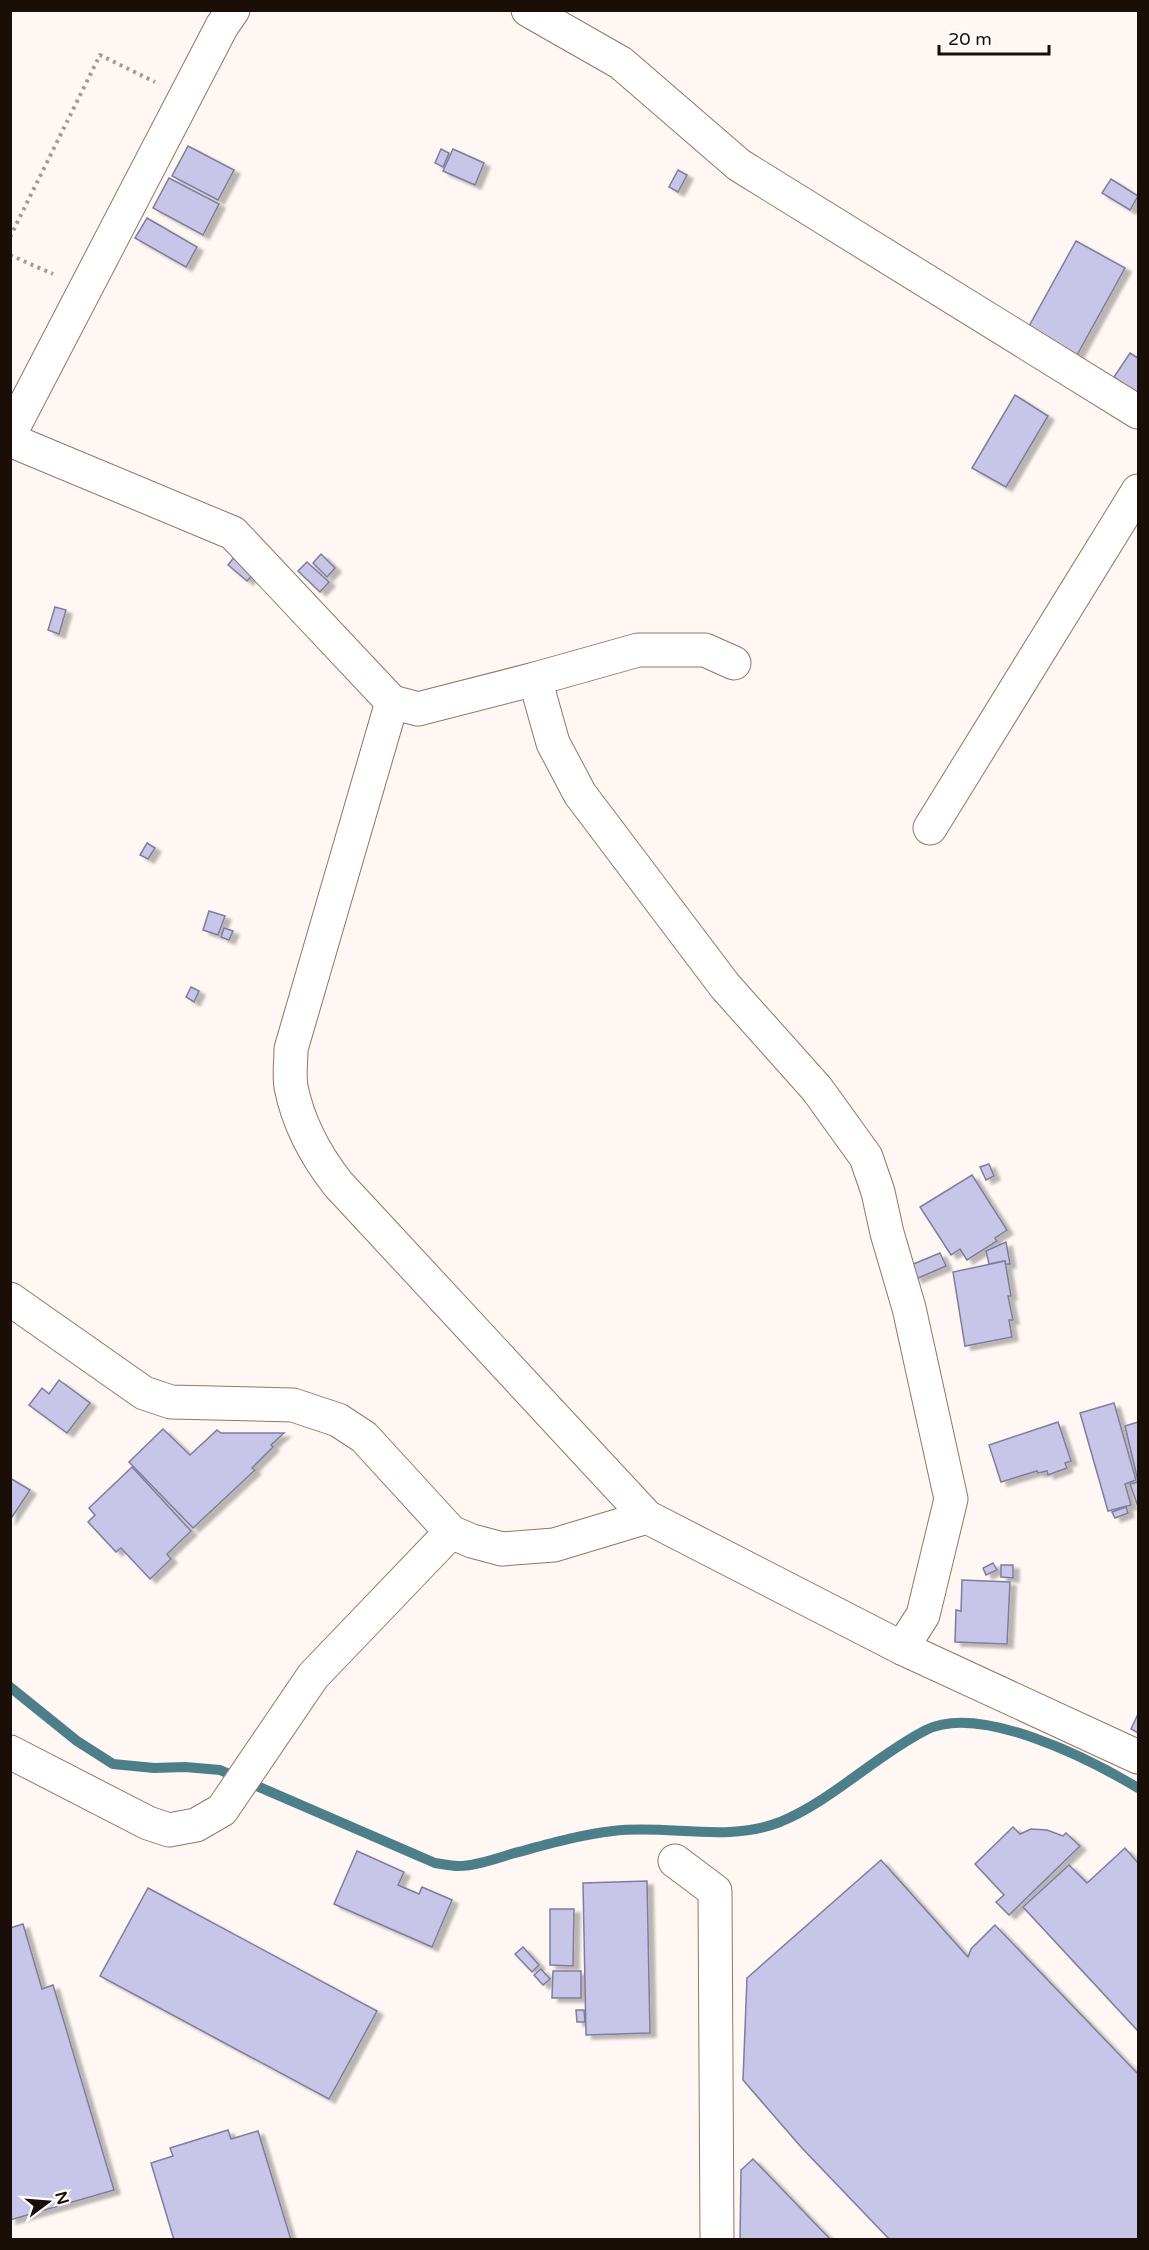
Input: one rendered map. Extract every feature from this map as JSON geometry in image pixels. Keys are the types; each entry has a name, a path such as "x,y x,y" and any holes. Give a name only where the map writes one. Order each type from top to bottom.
{"street":[{"path":"10,434 185,96 222,26 233,10"},
{"path":"528,10 621,63 740,165 1138,412"},
{"path":"10,440 233,533 392,702 418,709 638,650 705,650 734,663"},
{"path":"930,828 1138,491"},
{"path":"535,679 552,743 580,794 725,986 817,1089 866,1157 878,1192 887,1233 909,1308 951,1499 923,1615 902,1648"},
{"path":"392,702 291,1049 291,1086 305,1129 317,1154 338,1184 647,1516 902,1648 1138,1757"},
{"path":"10,1299 144,1393 171,1401 293,1405 338,1420 364,1437 451,1532 472,1541 502,1549 554,1545 647,1516"},
{"path":"10,1752 148,1823 169,1830 196,1825 222,1810 313,1676 451,1532"},
{"path":"675,1861 715,1891 717,2240"}],"path":[{"path":"10,237 100,56 185,96"},
{"path":"10,255 85,289"}],"building":[{"path":"188,146 234,170 218,200 172,176"},
{"path":"441,149 449,153 443,167 435,163"},
{"path":"453,149 484,163 475,185 443,171"},
{"path":"678,170 687,175 678,192 669,187"},
{"path":"169,178 219,204 203,235 153,208"},
{"path":"1111,179 1138,196 1130,210 1102,193"},
{"path":"147,218 197,247 186,267 135,238"},
{"path":"1076,241 1125,268 1077,355 1028,328"},
{"path":"1130,353 1138,358 1138,394 1114,377"},
{"path":"1015,395 1048,416 1006,487 972,468"},
{"path":"321,554 335,568 327,577 313,563"},
{"path":"236,555 255,572 247,581 228,565"},
{"path":"307,562 329,582 320,592 298,571"},
{"path":"55,607 66,610 59,634 48,630"},
{"path":"147,843 155,848 148,859 140,855"},
{"path":"209,911 225,916 218,935 203,930"},
{"path":"224,928 233,931 229,940 221,937"},
{"path":"191,987 199,991 194,1002 186,997"},
{"path":"989,1164 994,1176 986,1180 980,1167"},
{"path":"972,1175 1007,1230 995,1238 997,1241 967,1260 960,1249 951,1255 920,1207"},
{"path":"1006,1242 1010,1264 1005,1264 1005,1261 989,1264 986,1251"},
{"path":"940,1253 946,1266 916,1279 911,1265"},
{"path":"1005,1261 1011,1296 1008,1296 1013,1320 1009,1320 1012,1337 965,1346 953,1272"},
{"path":"59,1380 90,1403 67,1433 29,1405 42,1388 49,1394"},
{"path":"1114,1403 1136,1480 1125,1484 1131,1505 1108,1511 1080,1413"},
{"path":"1058,1422 1071,1461 1065,1463 1067,1468 1048,1475 1047,1471 1038,1473 1037,1471 1001,1482 989,1445"},
{"path":"1138,1422 1138,1476 1137,1477 1125,1426"},
{"path":"163,1429 190,1455 217,1430 221,1433 284,1433 252,1468 255,1470 193,1528 129,1462"},
{"path":"132,1467 191,1531 167,1554 171,1559 150,1579 121,1548 116,1552 88,1522 95,1515 89,1508"},
{"path":"10,1478 30,1490 10,1520"},
{"path":"1138,1482 1138,1504 1137,1504 1130,1484"},
{"path":"1126,1507 1128,1513 1115,1518 1112,1512"},
{"path":"993,1563 997,1570 986,1575 983,1568"},
{"path":"1001,1565 1013,1565 1013,1578 1001,1577"},
{"path":"962,1580 1010,1582 1007,1644 955,1642 956,1610 961,1611"},
{"path":"1138,1714 1138,1733 1131,1729"},
{"path":"1013,1827 1020,1834 1031,1829 1047,1830 1063,1836 1066,1833 1080,1846 1009,1915 996,1902 1004,1895 975,1864"},
{"path":"1125,1848 1138,1863 1138,2031 1023,1907 1069,1865 1087,1883"},
{"path":"357,1851 404,1872 398,1885 419,1894 422,1887 452,1900 432,1947 334,1904"},
{"path":"881,1860 968,1957 971,1949 995,1925 1138,2074 1138,2240 890,2240 801,2147 743,2080 747,1978"},
{"path":"647,1881 650,2033 586,2035 583,1883"},
{"path":"148,1888 377,2011 329,2099 100,1976"},
{"path":"550,1909 574,1909 573,1966 550,1965"},
{"path":"23,1924 42,1989 53,1985 114,2190 10,2220 10,1928"},
{"path":"523,1947 539,1965 532,1972 515,1954"},
{"path":"541,1969 550,1979 543,1985 534,1975"},
{"path":"553,1971 581,1971 581,1998 552,1998"},
{"path":"576,2010 584,2010 585,2022 577,2022"},
{"path":"228,2130 231,2139 258,2131 291,2240 174,2240 151,2163 173,2156 170,2148"},
{"path":"753,2159 831,2240 740,2240 741,2170"}],"waterway":[{"path":"10,1687 77,1741 113,1764 220,1770 435,1863 452,1866 478,1864 562,1841 613,1831 634,1829 718,1832 760,1828 780,1822 818,1802 889,1752 926,1730 949,1724 975,1724 1004,1729 1034,1738 1092,1763 1138,1788"}]}
